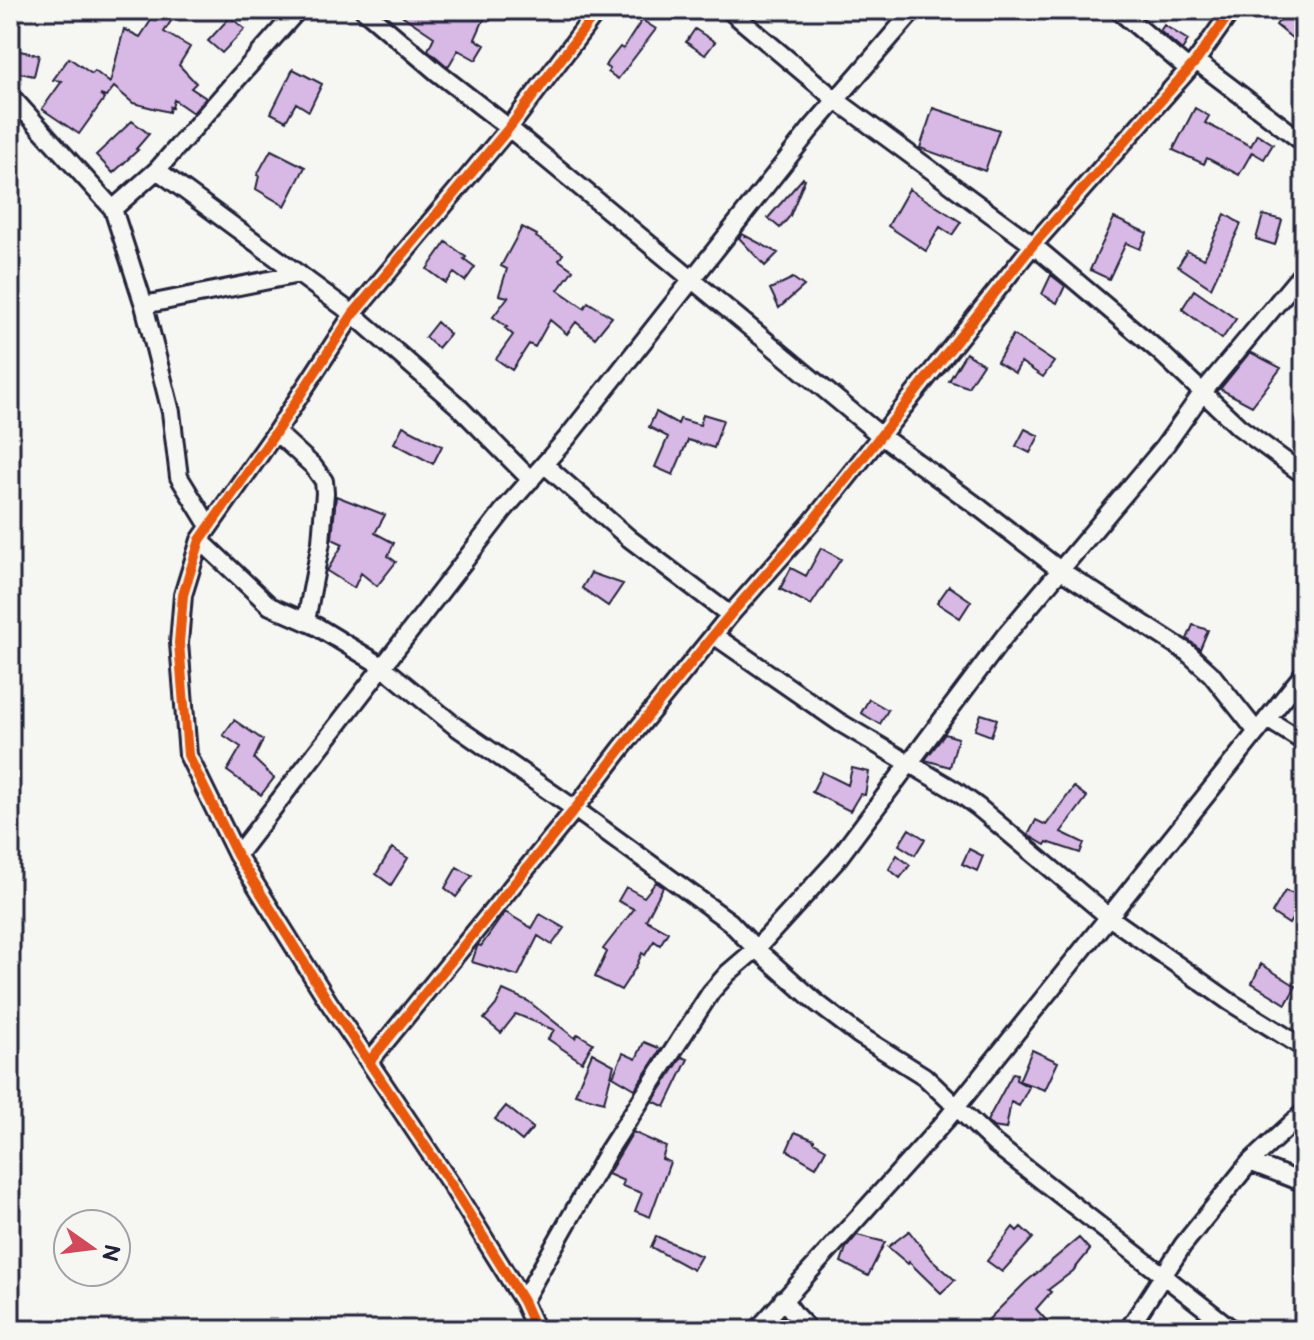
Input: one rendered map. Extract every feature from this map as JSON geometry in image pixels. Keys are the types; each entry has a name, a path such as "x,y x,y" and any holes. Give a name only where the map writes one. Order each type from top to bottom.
{"street":[{"path":"113,209 157,170 298,10"},
{"path":"364,10 881,436 1060,570 1187,652 1262,726 1304,742"},
{"path":"536,1330 523,1301 450,1183 328,1001 237,855 188,755 179,643 183,595 204,533 276,432 353,314 509,128 598,10"},
{"path":"729,10 836,100 1033,245 1160,352 1239,427 1304,475"},
{"path":"237,855 503,511 545,465 836,100 914,10"},
{"path":"1118,10 1304,143"},
{"path":"369,1062 730,615 811,523 1033,245 1192,65 1232,10"},
{"path":"10,95 113,209 144,305 171,412 179,477 204,533 270,606 306,621 382,666 455,726 730,922 756,949 847,1028 924,1076 995,1144 1233,1330"},
{"path":"157,170 353,314 458,406 531,480"},
{"path":"523,1301 608,1151 711,992 756,949 836,861 1004,637 1164,447 1203,392 1304,271"},
{"path":"144,305 299,274"},
{"path":"276,432 313,466 324,481 321,542 306,621"},
{"path":"545,465 630,539 730,615"},
{"path":"715,636 839,722 956,791 1109,917 1230,1002 1304,1048"},
{"path":"757,1330 955,1108 1304,673"},
{"path":"1128,1330 1183,1245 1250,1162 1304,1112"},
{"path":"1250,1162 1304,1183"},
{"path":"783,1299 809,1330"}],"building":[{"path":"158,10 178,10 164,32 190,47 179,65 196,83 191,88 206,98 193,113 174,100 169,112 133,103 114,87 106,97 100,95 104,99 79,134 42,109 62,81 53,80 69,58 92,74 95,71 110,83 124,29 140,37"},
{"path":"394,10 488,10 475,39 485,45 476,60 458,50 448,67 428,50 434,37"},
{"path":"1287,10 1304,10 1304,48 1276,25"},
{"path":"230,17 245,29 222,53 208,41"},
{"path":"642,20 656,29 618,79 605,66 620,47 623,49"},
{"path":"1164,25 1188,40 1182,50 1160,31"},
{"path":"695,29 715,42 705,55 686,42"},
{"path":"15,50 39,55 34,76 11,71"},
{"path":"293,69 322,84 309,111 296,103 286,121 271,113"},
{"path":"933,108 999,130 985,171 920,148"},
{"path":"1195,108 1209,116 1205,123 1251,146 1257,134 1273,144 1264,159 1252,152 1239,175 1207,158 1204,164 1173,150"},
{"path":"132,121 149,134 138,150 113,173 96,155"},
{"path":"271,150 305,167 285,206 256,189 257,175"},
{"path":"803,178 790,216 780,228 768,218"},
{"path":"909,189 961,222 952,235 940,227 926,251 888,226"},
{"path":"1225,214 1241,224 1211,288 1178,266 1187,251 1204,259"},
{"path":"1263,215 1282,220 1275,245 1256,239"},
{"path":"1114,218 1147,233 1140,249 1126,243 1109,279 1090,270"},
{"path":"522,227 563,254 559,260 573,270 558,290 584,308 588,302 612,317 595,338 576,322 567,334 550,320 535,347 529,344 512,370 496,359 513,335 493,317 508,297 499,295 507,269 501,266"},
{"path":"742,234 778,253 765,266 739,238"},
{"path":"446,242 475,267 465,281 454,273 446,283 427,269"},
{"path":"1051,275 1065,286 1057,303 1042,294"},
{"path":"793,278 804,286 779,308 770,289"},
{"path":"1194,290 1236,319 1222,339 1182,309"},
{"path":"437,322 450,334 438,348 425,337"},
{"path":"1013,335 1054,362 1043,377 1021,362 1015,373 997,362"},
{"path":"1250,352 1281,368 1252,406 1220,389"},
{"path":"966,353 983,364 968,387 949,381"},
{"path":"656,412 678,424 680,419 700,425 703,414 723,420 714,448 688,440 673,475 655,467 668,437 649,427"},
{"path":"403,426 442,446 433,464 394,443"},
{"path":"1025,429 1039,436 1030,453 1016,446"},
{"path":"336,496 385,515 375,533 394,543 388,556 396,562 377,586 361,573 354,588 327,571 343,544 332,539"},
{"path":"821,548 841,559 811,605 780,589 791,568 806,576"},
{"path":"591,573 623,584 608,606 582,588"},
{"path":"949,586 971,601 960,618 937,603"},
{"path":"1193,625 1208,630 1200,649 1187,639"},
{"path":"869,699 888,710 880,724 861,713"},
{"path":"981,714 997,719 991,736 975,730"},
{"path":"234,720 263,740 254,759 274,778 261,795 227,771 241,747 223,735"},
{"path":"945,734 958,738 950,767 925,760"},
{"path":"852,768 869,772 865,795 860,794 850,811 812,792 822,772 848,785"},
{"path":"1074,787 1087,797 1061,832 1084,843 1080,853 1047,842 1045,845 1028,835 1036,820 1046,825"},
{"path":"909,829 925,839 915,855 899,845"},
{"path":"392,848 408,858 391,885 376,874"},
{"path":"969,849 983,856 977,871 962,864"},
{"path":"897,855 910,865 900,878 889,869"},
{"path":"457,867 472,876 456,897 445,888"},
{"path":"656,882 663,887 646,920 668,932 660,945 654,941 645,955 642,953 621,990 595,977 607,952 603,949 634,909 618,901 626,887 644,897"},
{"path":"1285,891 1304,897 1289,924 1272,913"},
{"path":"505,912 532,928 540,914 564,928 552,945 538,936 518,976 472,962 478,945 481,946"},
{"path":"1261,964 1296,986 1286,1004 1252,983"},
{"path":"503,990 528,1001 575,1038 578,1034 593,1043 582,1062 548,1039 554,1030 516,1014 501,1033 484,1019"},
{"path":"644,1042 661,1049 635,1089 613,1076 623,1053 636,1059"},
{"path":"1032,1050 1058,1062 1045,1090 1019,1081"},
{"path":"592,1053 614,1065 604,1102 575,1094"},
{"path":"682,1057 688,1059 665,1107 653,1101"},
{"path":"1013,1073 1017,1074 1016,1080 1029,1087 1019,1106 1011,1102 1006,1129 993,1127 987,1121"},
{"path":"506,1106 533,1128 522,1141 495,1119"},
{"path":"633,1132 666,1147 662,1159 670,1162 650,1217 635,1211 642,1193 622,1186 624,1181 608,1174"},
{"path":"795,1132 826,1149 816,1167 787,1150"},
{"path":"1013,1227 1017,1231 1021,1227 1033,1238 1002,1272 987,1261"},
{"path":"909,1231 929,1257 955,1280 941,1293 909,1262 888,1247"},
{"path":"857,1235 885,1242 868,1276 841,1262 846,1248"},
{"path":"656,1236 701,1256 693,1270 651,1247"},
{"path":"1079,1238 1090,1250 1073,1271 1048,1290 1051,1292 1036,1309 1055,1330 978,1330 1026,1282"}],"cycle path":[{"path":"536,1330 523,1301 450,1183 328,1001 237,855 188,755 179,643 183,595 200,540 353,314 509,128 598,10"},
{"path":"369,1062 730,615 811,523 1033,245 1196,61 1232,10"}]}
